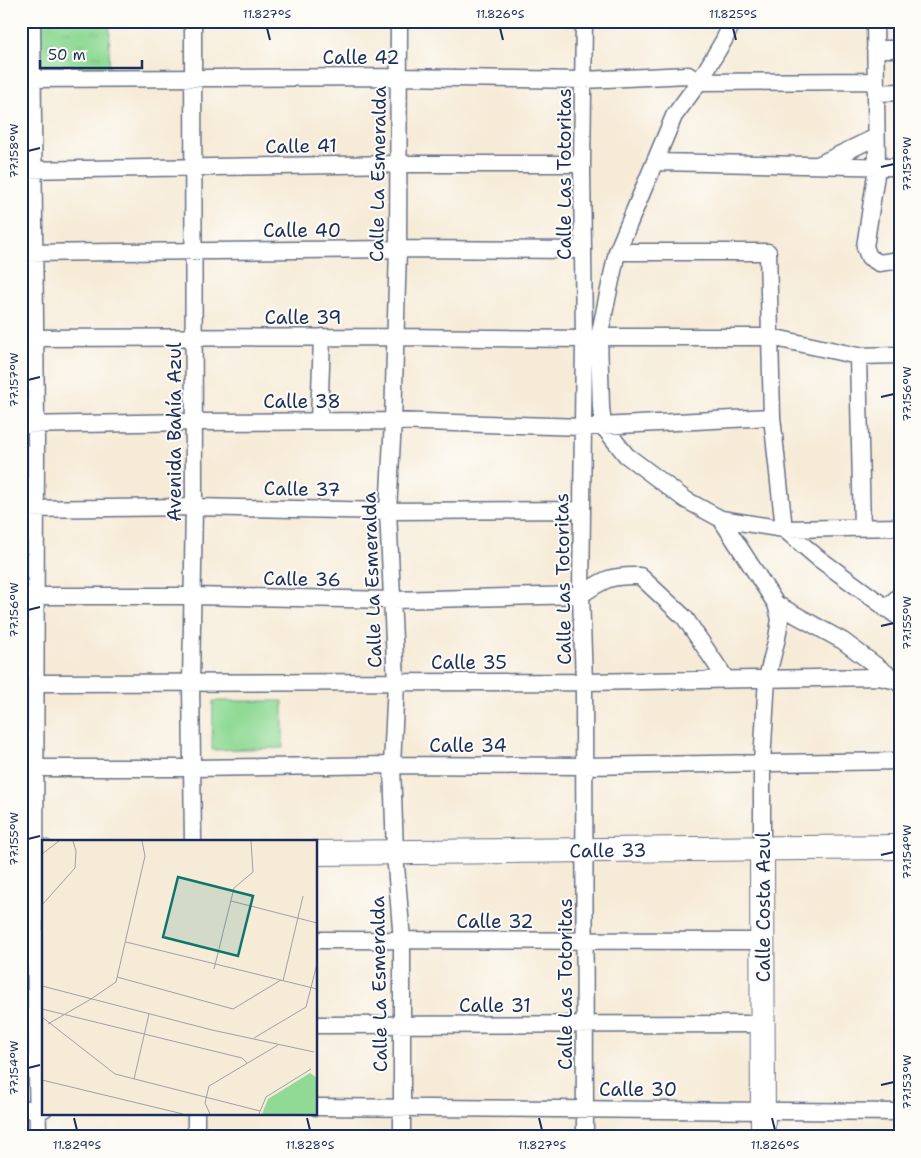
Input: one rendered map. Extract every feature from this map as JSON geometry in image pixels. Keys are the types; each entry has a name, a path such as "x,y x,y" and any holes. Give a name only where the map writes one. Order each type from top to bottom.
{"street":[{"path":"32,21 27,79 28,596 36,683 33,941 34,1025 41,1109 38,1137"},
{"name":"Avenida Bahía Azul","path":"193,21 194,508 191,683 193,840"},
{"name":"Calle La Esmeralda","path":"399,21 398,249 393,421 388,511 396,683 392,765 395,853 402,941 402,1137"},
{"name":"Calle Las Totoritas","path":"584,21 583,250 592,338 583,427 581,595 584,682 585,1137"},
{"path":"733,21 699,82 674,116 617,252 592,338 603,426 626,455 686,500 721,519 784,529 900,527"},
{"path":"875,21 877,168 865,247 869,257 879,263 900,260"},
{"path":"875,49 900,49"},
{"name":"Calle 42","path":"27,79 400,77 584,80 688,75 699,82 876,87 900,92"},
{"path":"816,166 876,137"},
{"path":"656,162 900,167"},
{"name":"Calle 41","path":"27,170 399,164 582,164"},
{"name":"Calle 40","path":"28,253 398,249 583,250"},
{"path":"617,252 768,252 772,418 784,529 818,558 900,618"},
{"name":"Calle 39","path":"28,337 771,337 858,356 900,355"},
{"path":"320,421 322,337"},
{"path":"858,356 862,528"},
{"name":"Calle 38","path":"29,425 393,421 583,427 772,418"},
{"name":"Calle 37","path":"28,509 582,510"},
{"path":"721,519 776,604 843,641 898,683"},
{"path":"581,595 598,584 618,576 640,576 685,618 726,679"},
{"name":"Calle 36","path":"28,596 193,596 393,600 581,595"},
{"path":"886,608 900,595"},
{"name":"Calle Costa Azul","path":"763,1137 762,762 767,678 780,619 776,604"},
{"name":"Calle 35","path":"36,683 584,682 880,677 898,683"},
{"name":"Calle 34","path":"36,768 392,765 584,766 900,761"},
{"name":"Calle 33","path":"318,853 900,847"},
{"name":"Calle 32","path":"318,940 763,941"},
{"name":"Calle 31","path":"318,1026 763,1024"},
{"name":"Calle 30","path":"318,1107 900,1112"},
{"path":"21,1109 41,1109"},
{"path":"196,1116 196,1137"}],"shaded area":[{"path":"21,604 24,604 25,842 21,842"}],"green space":[{"path":"41,21 110,21 109,73 40,73"},
{"path":"213,701 283,701 283,748 212,750"}]}
